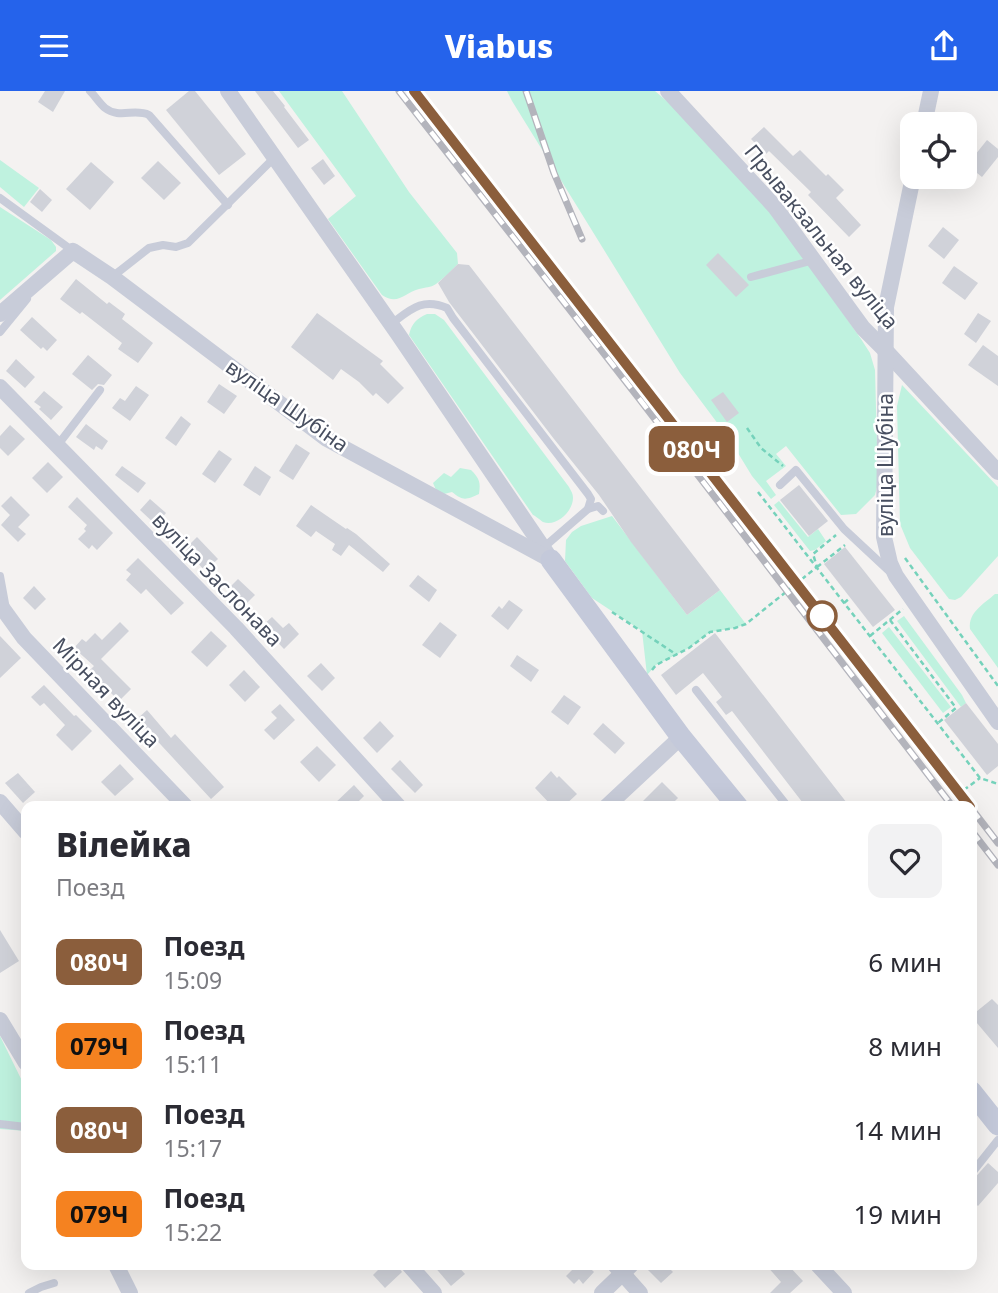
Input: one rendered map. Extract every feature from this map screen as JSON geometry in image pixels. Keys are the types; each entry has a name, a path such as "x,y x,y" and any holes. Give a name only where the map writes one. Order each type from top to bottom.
{"street":[{"name":"вуліца Шубіна","path":"228,91 547,554 681,737 733,801"},
{"name":"Прывакзальная вуліца","path":"668,91 775,207 863,328 998,472"},
{"path":"927,112 931,91"},
{"name":"вуліца Шубіна","path":"910,189 887,300 883,524 887,550 896,576 998,722"},
{"name":"вуліца Шубіна","path":"74,251 327,439 547,554"},
{"path":"0,314 74,251"},
{"name":"вуліца Заслонава","path":"0,387 236,628 394,801"},
{"name":"Мірная вуліца","path":"4,610 24,638 180,801"},
{"path":"612,801 681,737"},
{"path":"0,802 21,826"},
{"path":"0,1020 21,1055"},
{"path":"977,1099 998,1125"},
{"path":"118,1270 130,1293"},
{"path":"413,1270 434,1293"},
{"path":"603,1293 620,1270"},
{"path":"623,1270 640,1293"},
{"path":"823,1270 844,1293"}],"lane":[{"path":"90,91 106,109 117,114 141,111 149,115 228,205"},
{"path":"112,277 149,248 163,245 176,247 188,243 275,156"},
{"path":"0,198 74,251"},
{"path":"751,277 814,260"},
{"path":"0,332 51,270"},
{"path":"391,324 421,305 438,304 447,307 588,494 591,502 588,509 547,554"},
{"path":"57,446 100,390"},
{"path":"780,485 796,470 853,538 896,576"},
{"path":"588,509 598,506 603,511"},
{"path":"0,576 4,610"},
{"path":"696,690 783,801"},
{"path":"0,1124 21,1126"},
{"path":"977,1166 998,1140"},
{"path":"29,1293 54,1283"}],"path":[{"path":"747,428 761,448 785,468 796,470"},
{"path":"758,492 980,778 998,784"},
{"path":"817,567 813,554 837,535"},
{"path":"647,675 656,665 689,648 709,632 746,624 845,545"},
{"path":"905,557 998,686"},
{"path":"844,603 850,598"},
{"path":"870,636 901,611"},
{"path":"612,612 677,655"},
{"path":"890,620 956,708 938,723"},
{"path":"957,795 980,778"}],"green space":[{"path":"279,91 342,91 409,192 457,253 458,264 445,277 434,285 401,298 392,299 382,295 328,219 356,196"},
{"path":"507,91 655,91 676,109 772,212 861,339 870,353 875,370 878,483 875,495 856,514 841,515 786,446 776,454 786,466 766,481 776,495 771,499 752,476 730,440 680,373"},
{"path":"0,160 39,188 24,207 0,187"},
{"path":"0,207 51,240 56,251 0,300"},
{"path":"427,314 435,314 444,320 569,487 573,495 572,503 567,513 559,520 548,523 533,515 409,335 415,322"},
{"path":"902,385 998,487 998,556 961,597 955,600 949,599 910,548 900,524 897,406"},
{"path":"460,468 471,470 476,475 479,494 465,499 452,492 437,492 433,483 444,473 451,477"},
{"path":"779,501 808,537 818,529 826,541 810,551 774,505"},
{"path":"612,516 687,615 720,590 746,624 710,632 689,648 656,665 647,675 642,631 592,598 565,561 566,540 572,532 581,526"},
{"path":"998,594 998,668 970,629 974,613"},
{"path":"904,616 962,695 966,703 961,707 897,621"},
{"path":"889,627 951,707 943,713 882,633"},
{"path":"0,1036 21,1079 21,1131 0,1129"}],"building":[{"path":"45,91 65,91 53,112 38,102"},
{"path":"189,91 195,91 246,154 219,175 166,110"},
{"path":"255,91 273,91 309,140 298,148"},
{"path":"764,127 793,156 800,150 844,190 836,198 861,225 849,237 808,195 811,192 769,151 766,154 751,139"},
{"path":"987,140 998,149 998,157 982,177 977,173 977,152"},
{"path":"323,159 335,176 324,185 311,168"},
{"path":"158,161 181,183 164,200 141,178"},
{"path":"91,162 114,182 90,210 66,189"},
{"path":"40,189 52,200 42,212 30,202"},
{"path":"943,227 959,240 944,259 928,246"},
{"path":"718,253 749,285 736,297 706,265"},
{"path":"458,264 469,265 720,590 687,615 599,495 449,302 438,283"},
{"path":"954,266 978,283 965,300 942,283"},
{"path":"76,279 107,304 109,302 125,314 122,319 153,343 138,363 118,349 122,343 82,312 80,314 60,299"},
{"path":"317,313 383,361 380,364 404,388 388,404 376,393 373,396 341,369 333,380 291,347"},
{"path":"978,313 991,321 976,343 964,334"},
{"path":"32,317 57,340 47,351 43,347 41,349 20,330"},
{"path":"983,345 998,356 998,386 968,365"},
{"path":"88,355 112,375 104,385 98,384 92,390 72,374"},
{"path":"16,359 35,377 25,388 6,371"},
{"path":"219,384 237,396 224,414 207,402"},
{"path":"136,386 149,395 130,421 112,408 120,398 125,401"},
{"path":"44,391 63,407 51,420 34,402"},
{"path":"723,392 739,413 727,422 711,400"},
{"path":"181,416 191,424 176,446 165,438"},
{"path":"86,424 108,441 102,450 96,446 94,450 76,437"},
{"path":"10,425 25,439 8,456 0,448 0,436"},
{"path":"296,444 310,453 293,480 279,471"},
{"path":"219,450 232,459 215,483 202,474"},
{"path":"48,462 63,477 47,493 32,478"},
{"path":"122,466 146,483 138,493 115,475"},
{"path":"255,466 271,477 260,496 243,485"},
{"path":"799,485 828,521 809,536 780,500"},
{"path":"11,496 30,515 18,527 26,534 18,542 1,525 10,515 1,506"},
{"path":"77,497 113,533 97,550 92,545 89,549 78,539 86,531 84,529 87,525 68,507"},
{"path":"150,499 166,513 156,525 140,510"},
{"path":"311,505 356,534 390,564 383,572 349,545 341,556 332,550 335,544 316,531 311,537 296,526"},
{"path":"197,537 218,559 205,571 185,549"},
{"path":"845,547 895,610 873,627 824,564"},
{"path":"138,558 184,603 171,615 146,589 141,594 126,580 131,574 126,570"},
{"path":"418,575 437,590 429,602 409,586"},
{"path":"238,579 255,595 245,605 228,589"},
{"path":"34,586 46,599 35,610 23,598"},
{"path":"509,600 523,610 508,630 491,616 499,606 502,609"},
{"path":"272,617 283,628 289,623 299,634 284,649 262,626"},
{"path":"120,622 129,631 101,659 131,689 119,701 89,671 94,666 74,648 82,639 86,642 95,633 102,640"},
{"path":"440,622 457,635 440,658 422,645"},
{"path":"211,631 227,646 207,667 191,652"},
{"path":"715,633 845,801 801,801 732,711 726,715 716,702 722,697 703,673 676,695 661,675"},
{"path":"0,636 21,658 0,678"},
{"path":"517,655 539,670 531,682 510,666"},
{"path":"321,663 335,678 322,691 307,676"},
{"path":"244,670 260,687 245,702 229,685"},
{"path":"44,685 92,731 72,751 56,735 65,725 44,703 40,706 31,697"},
{"path":"564,695 581,707 568,725 551,712"},
{"path":"966,703 998,744 998,766 987,775 944,720"},
{"path":"280,704 295,720 274,740 264,730 277,718 271,712"},
{"path":"147,710 171,738 175,734 224,787 211,799 137,719"},
{"path":"380,721 394,736 377,753 363,738"},
{"path":"603,723 625,743 615,754 593,734"},
{"path":"317,746 336,765 319,782 300,762"},
{"path":"400,760 423,785 415,793 391,769"},
{"path":"120,764 134,779 115,796 101,782"},
{"path":"551,771 577,794 569,801 547,801 535,788"},
{"path":"18,773 35,792 25,801 21,801 5,783"},
{"path":"662,782 678,798 675,801 643,801"},
{"path":"354,785 364,796 359,801 337,801"},
{"path":"0,930 19,961 0,973"},
{"path":"992,999 998,1005 998,1048 977,1023 977,1011"},
{"path":"988,1163 998,1172 998,1183 978,1206 977,1205 977,1175"},
{"path":"378,1270 402,1272 385,1288 373,1275"},
{"path":"437,1270 461,1270 465,1274 451,1286"},
{"path":"572,1270 594,1272 583,1284 579,1279 574,1284 566,1276"},
{"path":"648,1270 673,1272 661,1283"},
{"path":"770,1270 793,1270 803,1281 790,1293 770,1293 781,1282"}],"railway":[{"path":"399,91 948,801"},
{"path":"414,91 965,801"},
{"path":"526,91 554,173 582,239"},
{"path":"977,816 998,843"},
{"path":"977,838 998,865"}],"train":[{"name":"080Ч","path":"414,91 965,801"}]}
